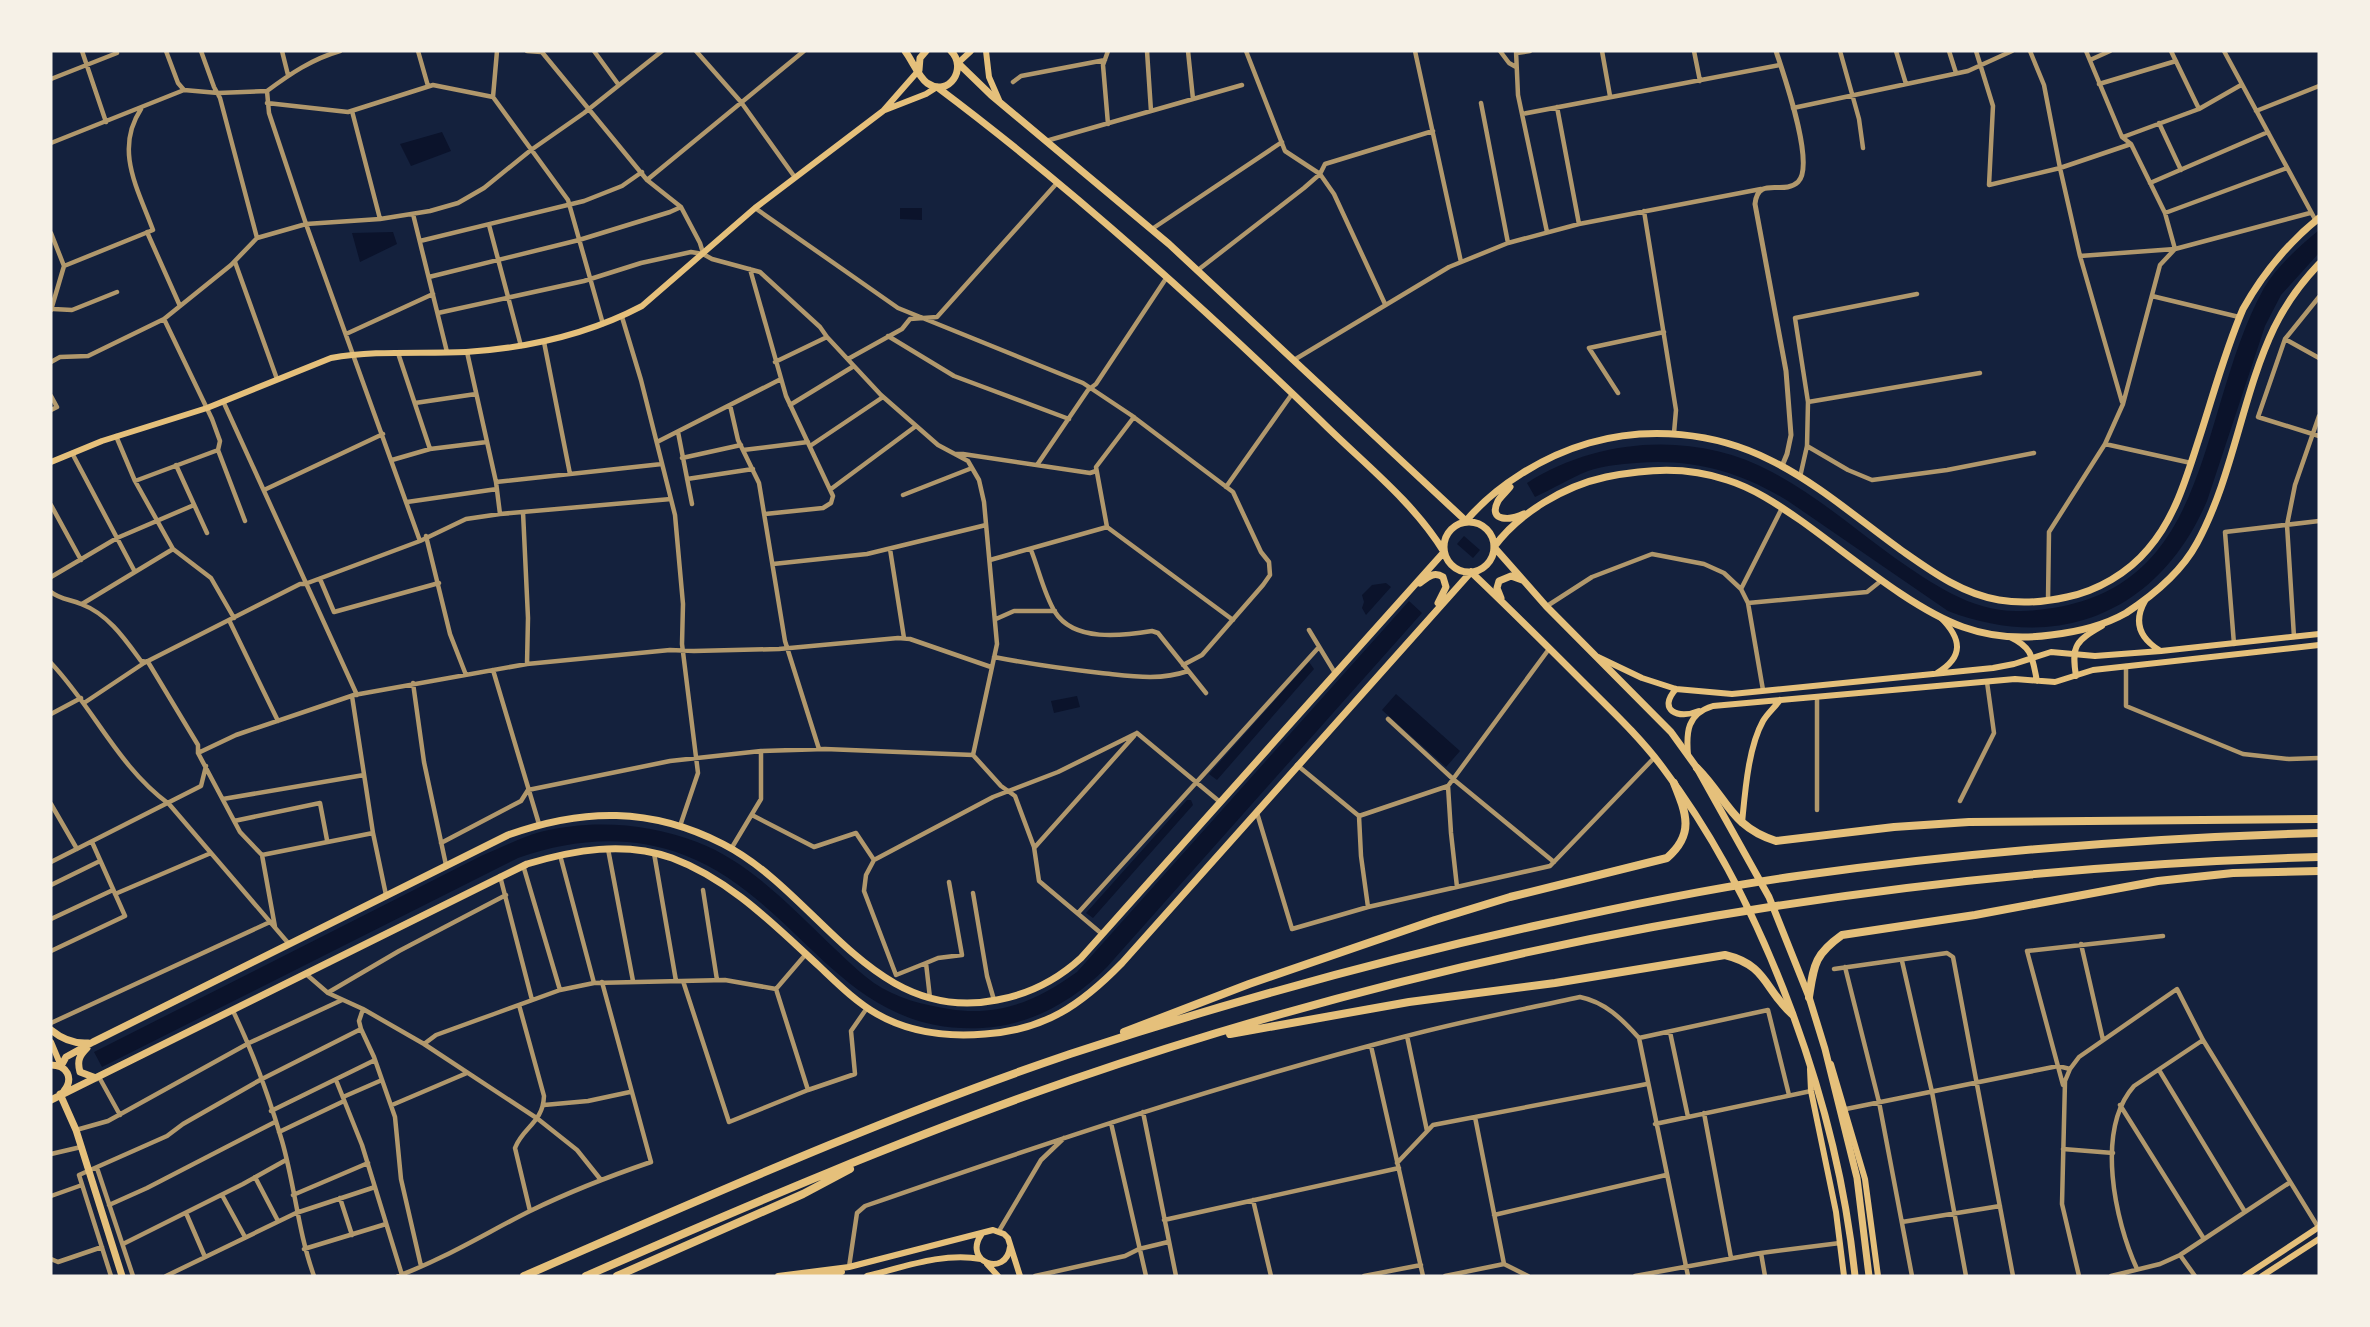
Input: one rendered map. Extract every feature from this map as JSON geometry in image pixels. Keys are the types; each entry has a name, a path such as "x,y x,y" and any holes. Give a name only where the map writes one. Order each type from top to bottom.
{"highway":[{"path":"1697,768 1742,825 1759,836 1776,841 1969,821 2319,819"},
{"path":"524,1276 801,1157 1249,984 1434,919 1667,858 1677,849 1686,833 1686,815 1674,783"},
{"path":"1069,1055 1290,986 1434,948 1612,908 1727,887 1823,872 2073,845 2201,836 2319,833"},
{"path":"586,1276 891,1148 1072,1080 1305,1007 1446,971 1579,941 1825,897 1980,878 2095,868 2319,857"},
{"path":"1809,997 1816,959 1825,947 1842,935 1975,915 2158,881 2234,873 2319,871"},
{"path":"1193,1041 1409,1002 1555,983 1724,955 1738,958 1757,970 1771,986 1778,1001 1792,1014"},
{"path":"617,1276 803,1194 891,1148"}],"main road":[{"path":"905,51 925,81 937,87 1056,183 1167,277 1292,393 1402,500 1432,533 1458,570 1471,572 1482,569 1488,563 1494,547 1516,524 1539,506"},
{"path":"51,462 116,436 207,408 331,358 353,354 467,352 521,347 603,325 622,317 642,306 794,176 883,110 919,70 920,58 926,51"},
{"path":"951,51 958,63 999,102 1198,271 1466,522 1482,525 1489,531 1494,547 1528,586 1671,733 1688,755 1769,897 1809,997 1825,1049 1857,1178 1869,1276"},
{"path":"883,110 954,80 958,74 958,63 971,51"},
{"path":"986,51 989,76 999,102"},
{"path":"61,1066 65,1057 93,1042 508,835 539,824 592,815 644,817 680,826 731,849 785,890 877,974 900,987 930,998 957,1003 995,1001 1022,994 1054,979 1075,963 1102,934 1444,552 1446,536 1450,529 1466,522 1478,507 1551,457 1596,441 1623,436 1674,433 1743,449 1800,477 1948,581 1980,596 1999,600 2019,603 2076,595 2127,570 2167,523 2182,491 2239,317 2257,284 2300,234 2318,220"},
{"path":"2076,676 2073,654 2078,641 2146,598 2177,569 2196,545 2229,462 2274,328 2292,295 2319,264"},
{"path":"1520,476 1497,503 1497,512 1502,519 1508,520 1594,480 1660,469 1689,471 1727,480 1758,493 1882,579 1940,617 1964,628 2008,636 2035,637 2062,634 2109,622"},
{"path":"1471,572 1654,757 1701,822 1726,865 1751,914 1792,1014 1810,1067 1849,1217 1855,1276"},
{"path":"51,1095 60,1094 98,1077 523,865 560,854 608,848 654,853 711,875 744,899 852,997 878,1015 912,1028 940,1034 1006,1033 1044,1022 1094,991 1122,963 1471,572"},
{"path":"1403,596 1430,575 1439,574 1443,577 1446,587 1444,593 1429,618"},
{"path":"1506,605 1497,588 1502,578 1517,577 1528,586"},
{"path":"2146,598 2139,611 2138,625 2141,635 2161,651"},
{"path":"1934,674 1954,659 1957,647 1957,639 1940,617"},
{"path":"1595,655 1642,678 1676,689 1732,694 1993,668 2051,652 2095,656 2319,634"},
{"path":"2008,636 2025,644 2037,681"},
{"path":"1676,689 1669,707 1680,716 1713,706 1987,681 2015,679 2055,682 2093,670 2319,645"},
{"path":"1742,825 1745,790 1756,737 1763,720 1780,700"},
{"path":"1688,755 1686,733 1695,716 1704,709"},
{"path":"51,1030 67,1040 93,1042"},
{"path":"51,1042 69,1078 68,1088 51,1100"},
{"path":"93,1042 82,1054 78,1066 80,1072 86,1076 98,1077"},
{"path":"1825,1049 1837,1077 1865,1179 1878,1276"},
{"path":"51,1065 61,1066"},
{"path":"1810,1067 1811,1091 1844,1276"},
{"path":"60,1094 93,1169 121,1276"},
{"path":"2245,1276 2319,1227"},
{"path":"778,1276 849,1267 993,1230 1004,1234 1010,1243 1020,1276"},
{"path":"982,1234 976,1243 978,1254 998,1276"},
{"path":"2262,1276 2319,1239"},
{"path":"867,1276 903,1271 961,1256 996,1264 1009,1254 1010,1243"},
{"path":"817,1276 849,1270 863,1264"}],"street":[{"path":"82,51 106,122"},
{"path":"51,79 117,54 116,51"},
{"path":"166,51 178,83 184,90"},
{"path":"201,51 218,93 257,237"},
{"path":"282,51 288,75"},
{"path":"51,142 184,90 218,93 267,91 288,75 323,56 340,51"},
{"path":"418,51 428,86"},
{"path":"497,51 493,97 569,205 603,325"},
{"path":"527,51 541,51 647,180 681,206 703,254"},
{"path":"594,51 618,85"},
{"path":"51,362 60,357 88,356 164,318 235,262 257,237 306,224 380,219 458,203 484,188 662,51"},
{"path":"696,51 741,102 794,176"},
{"path":"647,180 804,51"},
{"path":"1108,51 1103,65 1108,124"},
{"path":"1147,51 1151,111"},
{"path":"1188,51 1193,99"},
{"path":"1246,51 1286,151 1320,174 1335,194 1385,304"},
{"path":"1415,51 1461,262"},
{"path":"1500,51 1509,63 1516,67"},
{"path":"1530,51 1516,52 1516,81 1547,232"},
{"path":"1602,51 1610,96"},
{"path":"1695,51 1700,81"},
{"path":"1293,361 1385,304 1461,262 1508,243 1579,223 1761,189 1790,187 1798,183 1804,164 1793,108 1774,51"},
{"path":"1840,51 1863,148"},
{"path":"1896,51 1906,84"},
{"path":"1949,51 1956,74"},
{"path":"1976,51 1993,106 1989,185 2060,168 2131,144"},
{"path":"1793,108 1956,74 2012,51"},
{"path":"2029,51 2044,85 2080,256 2123,404"},
{"path":"2086,51 2122,137 2131,144 2165,213 2175,249"},
{"path":"2090,60 2110,51"},
{"path":"2171,51 2199,108"},
{"path":"2224,51 2310,213 2318,220"},
{"path":"1013,82 1021,76 1105,60"},
{"path":"2099,84 2176,61"},
{"path":"1522,114 1780,65"},
{"path":"267,103 352,111 433,85 493,97"},
{"path":"1045,141 1242,85"},
{"path":"2122,137 2199,108 2241,85"},
{"path":"2256,111 2319,86"},
{"path":"267,91 267,103 306,224 420,541"},
{"path":"1481,103 1508,243"},
{"path":"1557,107 1579,223"},
{"path":"64,266 153,230 128,161 131,124 141,108"},
{"path":"352,111 380,219"},
{"path":"2159,123 2180,170"},
{"path":"1198,271 1320,174 1325,164 1433,131"},
{"path":"2150,183 2268,132"},
{"path":"1152,230 1282,142"},
{"path":"2165,213 2287,168"},
{"path":"420,241 569,205 622,186 642,172"},
{"path":"848,359 902,329 909,319 937,317 1056,183"},
{"path":"1761,189 1756,194 1755,204 1786,371 1789,407 1791,435 1782,466"},
{"path":"429,277 579,240 670,212 681,206"},
{"path":"755,208 898,308 1092,387 1233,492 1261,552 1269,562 1270,575 1202,655 1183,665"},
{"path":"1644,212 1676,410 1674,433"},
{"path":"2080,256 2175,249 2310,213"},
{"path":"413,214 447,352"},
{"path":"489,225 521,347"},
{"path":"147,232 180,306"},
{"path":"51,233 64,266 52,310 72,310 117,292"},
{"path":"2048,601 2049,532 2105,444 2123,404 2160,265 2175,249"},
{"path":"438,313 508,299 691,252 760,272 820,327 883,397 938,445 968,461 979,480 990,560 997,645 990,667 973,755"},
{"path":"235,262 277,379"},
{"path":"750,268 780,379 833,496 831,503 823,508 765,514"},
{"path":"1037,465 1167,277"},
{"path":"346,334 433,294"},
{"path":"1800,477 1807,446 1808,402 1795,318 1917,294"},
{"path":"2152,296 2239,317"},
{"path":"2319,297 2285,340 2258,417 2319,436"},
{"path":"622,317 675,515 683,604 683,650 698,773 680,826"},
{"path":"164,318 207,408 220,441 218,450 245,521"},
{"path":"1618,393 1590,348 1664,332"},
{"path":"775,362 827,337"},
{"path":"888,337 954,376 1069,419"},
{"path":"2285,340 2319,358"},
{"path":"544,342 570,474"},
{"path":"467,352 496,482 500,514"},
{"path":"398,353 430,450"},
{"path":"790,405 854,366"},
{"path":"1808,402 1980,373"},
{"path":"657,442 780,379"},
{"path":"1226,487 1292,393"},
{"path":"415,403 477,394"},
{"path":"51,396 57,407 51,410"},
{"path":"682,458 742,447 809,444 883,397"},
{"path":"223,401 306,580 305,584 354,695 373,833 386,896"},
{"path":"730,405 742,447 759,483 787,649 819,749"},
{"path":"2294,638 2287,525 2295,485 2319,416"},
{"path":"1134,417 1096,467 1107,527 1233,620"},
{"path":"831,489 916,426"},
{"path":"678,432 692,504"},
{"path":"264,490 383,435"},
{"path":"116,436 135,481 173,550 211,578 278,721"},
{"path":"392,460 430,450 487,442"},
{"path":"2105,444 2191,463"},
{"path":"1807,446 1872,480 1947,470 2034,453"},
{"path":"135,481 218,450"},
{"path":"72,453 135,572"},
{"path":"955,454 1096,471"},
{"path":"496,482 662,464"},
{"path":"176,466 207,533"},
{"path":"903,495 972,468"},
{"path":"687,479 753,469"},
{"path":"407,502 497,489"},
{"path":"51,714 300,584 420,541 466,519 671,499"},
{"path":"51,505 81,560"},
{"path":"51,577 117,538 194,505"},
{"path":"1741,589 1782,508"},
{"path":"523,512 528,618 527,664"},
{"path":"2234,643 2225,532 2319,521"},
{"path":"773,564 867,554 986,525"},
{"path":"990,560 1107,527"},
{"path":"426,536 450,634 466,675"},
{"path":"890,549 904,638"},
{"path":"82,604 173,550"},
{"path":"1031,550 1055,611 1066,624 1092,633 1116,637 1152,631 1158,633 1206,693"},
{"path":"1546,606 1592,577 1652,554 1704,564 1724,573 1741,589 1748,603 1763,690"},
{"path":"320,579 334,612 439,583"},
{"path":"1748,603 1867,593 1882,579"},
{"path":"51,592 59,599 82,604 116,627 141,661 148,662"},
{"path":"996,619 1014,611 1055,611"},
{"path":"1309,630 1335,673"},
{"path":"198,753 236,735 354,695 527,664 589,656 683,650 787,649 904,638 990,667"},
{"path":"1077,913 1319,647"},
{"path":"1359,816 1448,786 1549,648"},
{"path":"994,657 1040,666 1148,678 1171,677 1188,671"},
{"path":"148,662 198,745 198,753 240,832 262,855 275,927"},
{"path":"51,663 82,700 120,755 158,796 169,804 289,944"},
{"path":"2126,666 2126,706 2243,754 2289,759 2319,758"},
{"path":"493,670 539,824"},
{"path":"1960,801 1994,733 1987,681"},
{"path":"413,683 424,762 446,866"},
{"path":"1817,697 1817,810"},
{"path":"1388,719 1453,779 1554,862"},
{"path":"1137,733 1220,802"},
{"path":"949,882 962,955 938,958 896,975 863,891 866,875 874,860 993,797 1058,772 1137,733"},
{"path":"1034,847 1137,733"},
{"path":"528,790 695,757 761,751 819,749 973,755 1015,796 1034,847 1039,881 1102,934"},
{"path":"731,849 761,799 761,751"},
{"path":"1257,812 1292,929 1368,906 1550,866 1654,757"},
{"path":"51,862 201,786 206,765"},
{"path":"1297,765 1359,816 1368,906"},
{"path":"223,799 364,775"},
{"path":"1448,786 1457,887"},
{"path":"441,843 522,801 528,790"},
{"path":"234,821 320,803 327,841"},
{"path":"51,804 77,849"},
{"path":"751,815 814,847 856,833 874,860"},
{"path":"262,855 373,833"},
{"path":"51,951 125,916 92,842"},
{"path":"608,848 633,981"},
{"path":"51,919 211,853"},
{"path":"654,853 676,981"},
{"path":"560,854 594,983"},
{"path":"51,885 100,861"},
{"path":"523,865 560,990"},
{"path":"500,876 532,1000"},
{"path":"704,890 716,980"},
{"path":"973,893 987,976 995,1001"},
{"path":"328,993 399,951 506,895"},
{"path":"51,1023 270,922"},
{"path":"2065,1092 2027,951 2163,936"},
{"path":"2081,944 2103,1040"},
{"path":"776,989 806,954"},
{"path":"1834,970 1947,954 1953,957 2013,1276"},
{"path":"1902,961 1932,1092 1966,1276"},
{"path":"926,963 930,998"},
{"path":"1845,967 1879,1102 1912,1276"},
{"path":"306,974 328,993 363,1009 424,1044 538,1119 577,1150 601,1180"},
{"path":"424,1044 436,1035 532,1000 560,990 594,983 716,980 776,989"},
{"path":"683,981 729,1122 855,1073 851,1031 867,1007"},
{"path":"336,1080 368,1163 400,1276 530,1211 651,1162 602,982"},
{"path":"776,989 808,1090"},
{"path":"2079,1276 2062,1204 2065,1081 2079,1057 2177,989 2203,1040 2289,1183 2319,1227"},
{"path":"849,1267 858,1213 865,1206 1067,1136 1255,1078 1407,1036 1580,997 1591,999 1621,1018 1639,1038 1688,1276"},
{"path":"76,1130 108,1121 249,1043 343,1000"},
{"path":"519,1005 544,1096 544,1105 538,1119 514,1148 530,1211"},
{"path":"363,1009 359,1021 361,1029 395,1118 401,1179 421,1266"},
{"path":"233,1010 249,1043 275,1122 286,1160 304,1249 314,1276"},
{"path":"1639,1038 1768,1010 1789,1095"},
{"path":"111,1276 79,1175 167,1136 260,1080 361,1029"},
{"path":"1670,1032 1688,1117"},
{"path":"1407,1036 1427,1132"},
{"path":"2137,1269 2126,1245 2114,1189 2116,1116 2120,1105 2134,1086 2203,1040"},
{"path":"1370,1046 1423,1276"},
{"path":"271,1111 375,1060"},
{"path":"1846,1109 2058,1066 2070,1069"},
{"path":"2159,1070 2245,1212"},
{"path":"392,1105 467,1073"},
{"path":"98,1077 120,1115"},
{"path":"278,1132 382,1080"},
{"path":"1164,1220 1398,1166 1433,1125 1647,1084"},
{"path":"1655,1124 1811,1091"},
{"path":"544,1105 588,1101 630,1092"},
{"path":"2120,1105 2204,1239"},
{"path":"1143,1112 1176,1276"},
{"path":"1704,1113 1731,1258"},
{"path":"1475,1117 1504,1264"},
{"path":"109,1205 275,1122"},
{"path":"1111,1123 1146,1276"},
{"path":"999,1231 1041,1160 1067,1136"},
{"path":"51,1154 82,1147"},
{"path":"2063,1150 2113,1153"},
{"path":"123,1244 286,1160"},
{"path":"293,1195 368,1163"},
{"path":"93,1169 109,1205 133,1276"},
{"path":"1494,1215 1666,1175"},
{"path":"256,1177 278,1221"},
{"path":"2110,1276 2160,1264 2180,1255 2289,1183"},
{"path":"51,1196 82,1185"},
{"path":"166,1276 296,1213 375,1186"},
{"path":"222,1195 245,1237"},
{"path":"340,1198 352,1235"},
{"path":"1253,1200 1271,1276"},
{"path":"1902,1222 2000,1206"},
{"path":"186,1212 205,1257"},
{"path":"304,1249 386,1224"},
{"path":"1035,1276 1125,1256 1139,1249 1168,1242"},
{"path":"1635,1276 1761,1253 1840,1243"},
{"path":"51,1259 58,1262 102,1247"},
{"path":"1761,1253 1765,1276"},
{"path":"2180,1255 2195,1276"},
{"path":"1445,1276 1504,1264 1528,1276"},
{"path":"1364,1276 1421,1265"}],"water":[{"path":"442,132 451,151 411,166 400,144"},
{"path":"900,208 922,208 922,220 900,219"},
{"path":"2319,230 2319,253 2281,295 2265,326 2207,501 2187,539 2162,571 2134,595 2102,613 2067,624 2029,627 1989,623 1948,611 1788,501 1752,482 1715,469 1677,463 1630,463 1588,471 1535,497 1527,483 1585,456 1616,448 1680,445 1712,450 1743,459 1788,481 1909,568 1970,602 2003,610 2021,611 2085,600 2132,576 2165,540 2189,495 2208,445 2241,339 2264,288 2282,264"},
{"path":"393,232 397,244 360,262 352,233"},
{"path":"1464,536 1480,550 1473,558 1457,544"},
{"path":"1386,583 1391,587 1366,615 1362,608 1362,595 1372,585"},
{"path":"1409,601 1422,613 1107,967 1066,1000 1018,1022 982,1028 934,1025 892,1011 857,989 760,902 725,876 684,855 663,848 601,842 559,847 518,858 102,1067 94,1052 481,856 540,832 579,825 639,827 678,836 716,851 770,888 869,979 901,997 967,1011 1001,1008 1032,999 1077,972"},
{"path":"1309,662 1314,669 1217,780 1209,774"},
{"path":"1396,694 1460,751 1446,767 1382,710"},
{"path":"1077,696 1080,707 1054,713 1051,701"},
{"path":"1187,800 1191,800 1193,805 1093,918 1086,913"}]}
